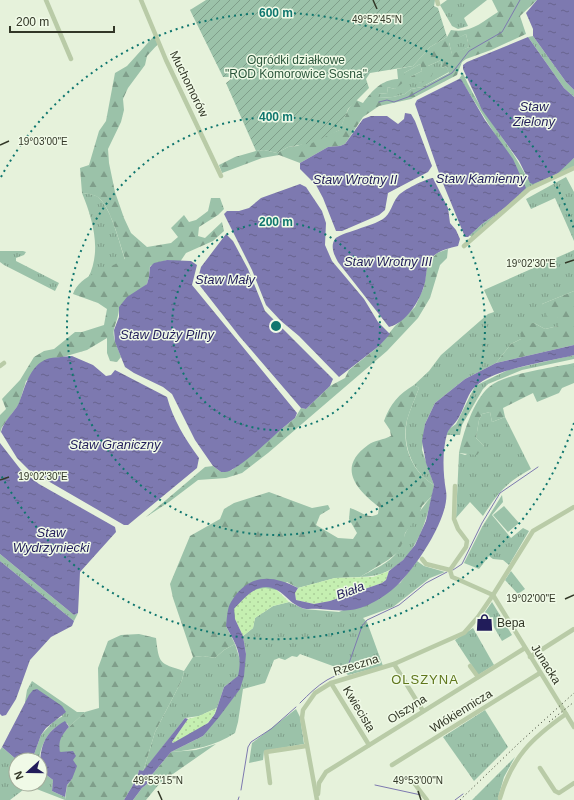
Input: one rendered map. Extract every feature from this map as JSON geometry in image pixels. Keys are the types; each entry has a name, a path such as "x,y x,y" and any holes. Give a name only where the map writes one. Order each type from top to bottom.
{"street":[{"path":"46,0 71,59"},
{"name":"Muchomorów","path":"141,0 166,60 221,176"},
{"path":"464,246 528,189 574,168"},
{"path":"450,570 466,547 467,541 458,529 454,518 455,486"},
{"name":"Rzeczna","path":"318,800 306,746 302,718 303,710 316,693 331,683 394,664 464,633 478,617 493,595 533,531 574,507"},
{"path":"422,559 426,564 450,570"},
{"path":"450,570 452,576 457,580 493,595"},
{"name":"Junacka","path":"493,595 524,648 574,727"},
{"path":"530,656 574,629"},
{"name":"Olszyna","path":"318,800 319,783 326,772 524,648"},
{"path":"394,664 423,711"},
{"path":"470,666 478,677"},
{"name":"Włókiennicza","path":"392,765 540,673"},
{"name":"Kwiecista","path":"331,683 369,746"},
{"path":"500,798 505,780 519,755 542,733 566,714"},
{"path":"270,783 266,752 306,746"},
{"path":"540,768 555,792 559,792 574,783"},
{"path":"414,784 427,800"}],"green space":[{"name":"Ogródki działkowe \"ROD Komorowice Sosna\"","path":"206,0 435,0 434,6 438,8 447,37 430,47 413,66 370,73 366,79 369,88 348,109 340,130 312,143 288,147 277,153 264,150 256,151 226,83 230,80 229,77 223,77 190,10"},
{"path":"447,0 487,0 464,18 468,26 458,29 452,26 440,5"},
{"path":"492,0 537,0 520,16 526,34 491,50 466,59 462,62 457,75 411,99 379,106 363,117 345,144 328,147 300,163 279,155 262,158 222,173 219,165 235,157 264,150 277,153 288,147 297,146 340,130 346,114 353,103 356,100 363,103 378,86 387,81 398,79 397,69 413,66 430,47 447,37 451,30 458,31 470,29 498,12","holes":["466,34 469,47 452,54 449,43","441,60 442,68 446,66 449,73 422,87 411,89 405,94 393,97 378,98 378,94 388,93 387,87 395,89 405,81 404,73 420,64 422,71 410,77 412,81 421,83 430,79 433,73 428,66"]},
{"path":"466,34 469,47 452,55 449,42"},
{"path":"154,36 158,44 147,56 145,65 128,88 123,99 124,110 121,122 108,149 109,163 115,192 124,218 131,233 147,247 171,243 178,237 171,228 184,215 189,222 196,220 208,211 211,198 220,198 224,209 218,215 199,227 198,236 205,238 222,222 224,231 213,241 186,253 180,262 167,260 150,266 147,284 119,307 114,329 115,339 121,357 117,362 110,361 107,353 107,338 87,350 63,357 26,381 19,404 2,427 0,433 0,415 6,409 2,399 20,380 34,357 44,351 54,349 75,332 82,332 104,325 107,309 98,303 73,294 77,287 88,277 125,259 108,210 96,196 82,193 80,168 89,165 99,131 106,121 115,73 127,66"},
{"path":"533,36 566,82 574,90 574,97 564,88 528,37"},
{"path":"441,60 442,68 446,66 449,72 422,87 411,89 405,94 393,97 378,98 378,94 388,93 387,87 395,89 404,73 420,64 422,71 410,77 421,83 428,66"},
{"path":"463,73 477,101 521,166 528,180 568,163 574,158 574,167 534,185 492,219 472,238 470,235 482,224 506,207 496,136 459,79"},
{"path":"566,177 574,192 574,241 555,198 531,209 526,199"},
{"path":"82,193 96,196 108,210 125,260 88,278 95,257 95,246 90,214"},
{"path":"448,249 447,258 440,265 430,298 418,318 387,351 268,453 242,473 226,478 198,480 146,517 205,467 213,466 221,472 232,470 295,418 301,408 306,409 330,386 345,378 349,370 379,346 395,326 415,307 424,287 427,267 431,259 437,253"},
{"path":"574,250 574,291 542,304 558,318 558,326 545,329 534,323 521,339 511,344 496,363 465,379 435,403 425,424 422,450 434,485 426,480 414,465 410,457 406,439 407,420 419,388 414,385 429,371 441,355 488,314 494,312 484,290"},
{"path":"0,251 26,252 24,255 16,258 16,261 59,283 55,291 4,265 0,262"},
{"path":"574,291 574,345 496,363 511,344 521,339 521,325 534,323 545,329 558,326 558,318 547,317 542,304"},
{"path":"574,355 574,359 522,370 488,384 483,389 462,425 460,435 446,435 449,429 456,424 475,386 508,370"},
{"path":"574,363 574,383 562,388 559,393 537,402 533,393 503,408 505,417 492,422 490,412 482,414 479,420 476,438 484,446 477,455 459,453 466,427 474,409 483,393 489,387 506,378"},
{"path":"414,385 419,388 407,420 407,448 414,465 426,480 434,485 432,496 422,506 419,515 405,533 404,540 398,552 360,577 335,578 298,588 287,582 226,626 235,644 224,650 215,658 203,656 193,657 173,598 170,584 190,536 220,519 224,509 234,503 269,492 312,508 328,505 330,509 320,515 316,525 338,538 353,539 357,533 349,519 350,508 367,516 374,516 378,514 379,507 357,486 353,478 353,462 358,454 368,445 391,436 390,430 384,421 386,415 396,400"},
{"path":"490,412 492,422 505,417 531,469 509,483 494,500 483,516 470,502 456,518 459,453 465,455 484,446 476,438 479,420 482,414"},
{"path":"502,495 503,502 492,515 511,538 523,528 529,531 509,565 503,560 493,559 489,556 479,569 464,563 482,527"},
{"path":"432,496 424,526 410,552 401,562 390,570 376,575 360,577 386,563 395,555 409,526"},
{"path":"504,506 519,523 508,532 493,515"},
{"path":"0,554 74,615 78,613 74,621 0,561"},
{"path":"417,561 424,566 445,572 430,578 393,607 363,618 367,622 383,666 348,675 341,669 300,654 297,657 292,656 285,660 279,658 274,660 265,683 243,689 235,733 204,747 171,752 203,736 246,654 243,636 253,628 255,618 273,606 289,602 304,609 339,612 400,583"},
{"path":"511,571 525,589 518,594 505,580"},
{"path":"492,602 512,635 502,641 485,612"},
{"path":"473,628 494,665 478,675 455,640"},
{"path":"139,634 156,638 158,653 162,661 165,664 184,671 182,680 155,732 143,772 139,770 137,778 124,800 65,800 67,785 72,779 68,753 60,753 58,745 61,736 85,712 99,708 98,668 108,641 121,635"},
{"path":"235,644 241,663 238,676 224,687 217,708 199,716 185,718 143,772 155,732 182,680 184,671 193,657 203,656 215,658 224,650"},
{"path":"32,681 77,712 85,712 69,727 67,723 56,727 51,731 44,742 41,752 35,752 41,735 54,721 63,716 25,702 27,690"},
{"path":"296,709 300,717 304,744 264,751 263,760 249,763 252,743"},
{"path":"485,710 508,747 474,781 443,737"},
{"path":"216,744 160,783 146,800 133,800 142,788 152,780 150,777 171,752 196,750"},
{"path":"2,747 8,752 8,792 20,792 10,800 0,800 0,750"},
{"path":"515,757 504,777 498,798 499,800 472,800"},
{"path":"48,776 53,780 52,791 65,797 65,800 44,792 48,792"}],"sand":[{"path":"389,571 386,580 382,583 330,601 314,604 296,600 295,593 298,588 335,578 373,577"},
{"path":"265,588 277,590 289,602 273,606 255,618 253,628 243,636 235,619 234,608 252,590"},
{"path":"217,708 214,715 205,725 174,743 172,742 188,719"}],"water":[{"path":"537,0 574,0 574,90 566,82 533,36 533,29 526,13"},
{"name":"Staw Zielony","path":"528,37 564,88 574,97 574,158 557,174 533,184 530,183 519,161 482,110 463,69 463,65 467,62"},
{"name":"Staw Kamienny","path":"461,79 485,120 513,159 526,188 506,207 482,224 468,237 465,237 440,176 415,104 417,100"},
{"name":"Staw Wrotny II","path":"405,113 411,114 415,121 432,166 428,172 388,193 385,210 379,215 342,231 336,231 323,198 316,185 300,169 300,163 328,147 345,144 363,119 371,116 387,116 398,124 404,119"},
{"name":"Staw Wrotny III","path":"433,178 448,208 450,223 456,230 460,239 458,246 443,250 433,256 428,265 425,283 419,299 411,311 401,321 389,327 338,262 333,250 333,245 335,239 343,234 378,222 386,217 398,196 409,188"},
{"path":"300,184 306,187 322,211 326,223 325,245 332,261 364,299 378,322 390,334 379,346 339,377 266,305 252,270 224,214 227,211 239,211 249,208 261,198"},
{"name":"Staw Mały","path":"226,234 233,241 248,269 265,311 333,379 330,386 306,409 301,408 240,337 197,282 201,267"},
{"name":"Staw Duży Pilny","path":"167,260 191,261 197,265 192,285 297,413 295,418 257,452 232,470 221,472 213,466 195,440 172,394 163,387 125,367 115,342 114,330 119,317 119,307 127,297 147,284 150,267 154,263"},
{"path":"574,345 574,355 509,370 485,380 473,389 459,418 449,429 447,434 444,448 446,503 442,516 427,547 417,562 397,586 388,593 370,604 355,609 306,609 295,604 277,590 270,587 264,587 253,591 234,609 235,619 243,636 246,654 244,676 240,689 203,736 171,752 150,777 152,780 142,788 133,800 124,800 137,778 139,770 143,771 185,718 188,719 172,742 173,743 208,723 215,714 224,687 238,676 240,662 238,650 226,626 229,607 238,593 245,586 261,579 279,580 298,588 295,593 296,600 314,604 330,601 382,583 386,580 389,571 403,560 415,545 426,521 434,485 426,463 422,441 425,424 435,403 465,379 496,363"},
{"name":"Staw Graniczny","path":"72,356 93,365 106,376 111,375 115,370 167,397 180,429 199,458 197,468 128,525 124,525 29,470 17,458 1,432 4,424 19,403 28,378 36,367 47,359"},
{"name":"Staw Wydrzyniecki","path":"0,443 21,470 39,484 115,527 116,532 80,572 78,613 74,615 0,554"},
{"path":"0,561 74,621 72,626 51,637 30,660 16,699 6,715 2,716 0,714"},
{"path":"37,689 62,706 66,712 46,728 41,735 35,752 8,752 2,747 33,690"},
{"path":"65,721 69,727 61,739 59,745 60,752 73,751 76,756 73,760 77,766 72,779 67,785 65,797 52,791 53,780 48,776 48,752 41,752 47,736"}],"waterway":[{"path":"379,102 387,100 394,102 408,97 452,73 469,51 502,32 520,0"},
{"path":"453,570 462,564 482,523 500,493 538,467"},
{"path":"300,703 320,685 347,669 362,626 367,620 399,605 426,583 447,572"},
{"path":"241,790 248,747 251,742 271,729 296,707"},
{"path":"375,785 421,795"},
{"path":"455,800 463,794"}],"railway":[{"path":"460,800 574,693"},
{"path":"549,722 574,702"}],"place":[{"name":"Bepa","path":"484,623"}],"district":[{"name":"OLSZYNA","path":"425,679"}],"water label":[{"name":"Biała","path":"350,590"}]}
